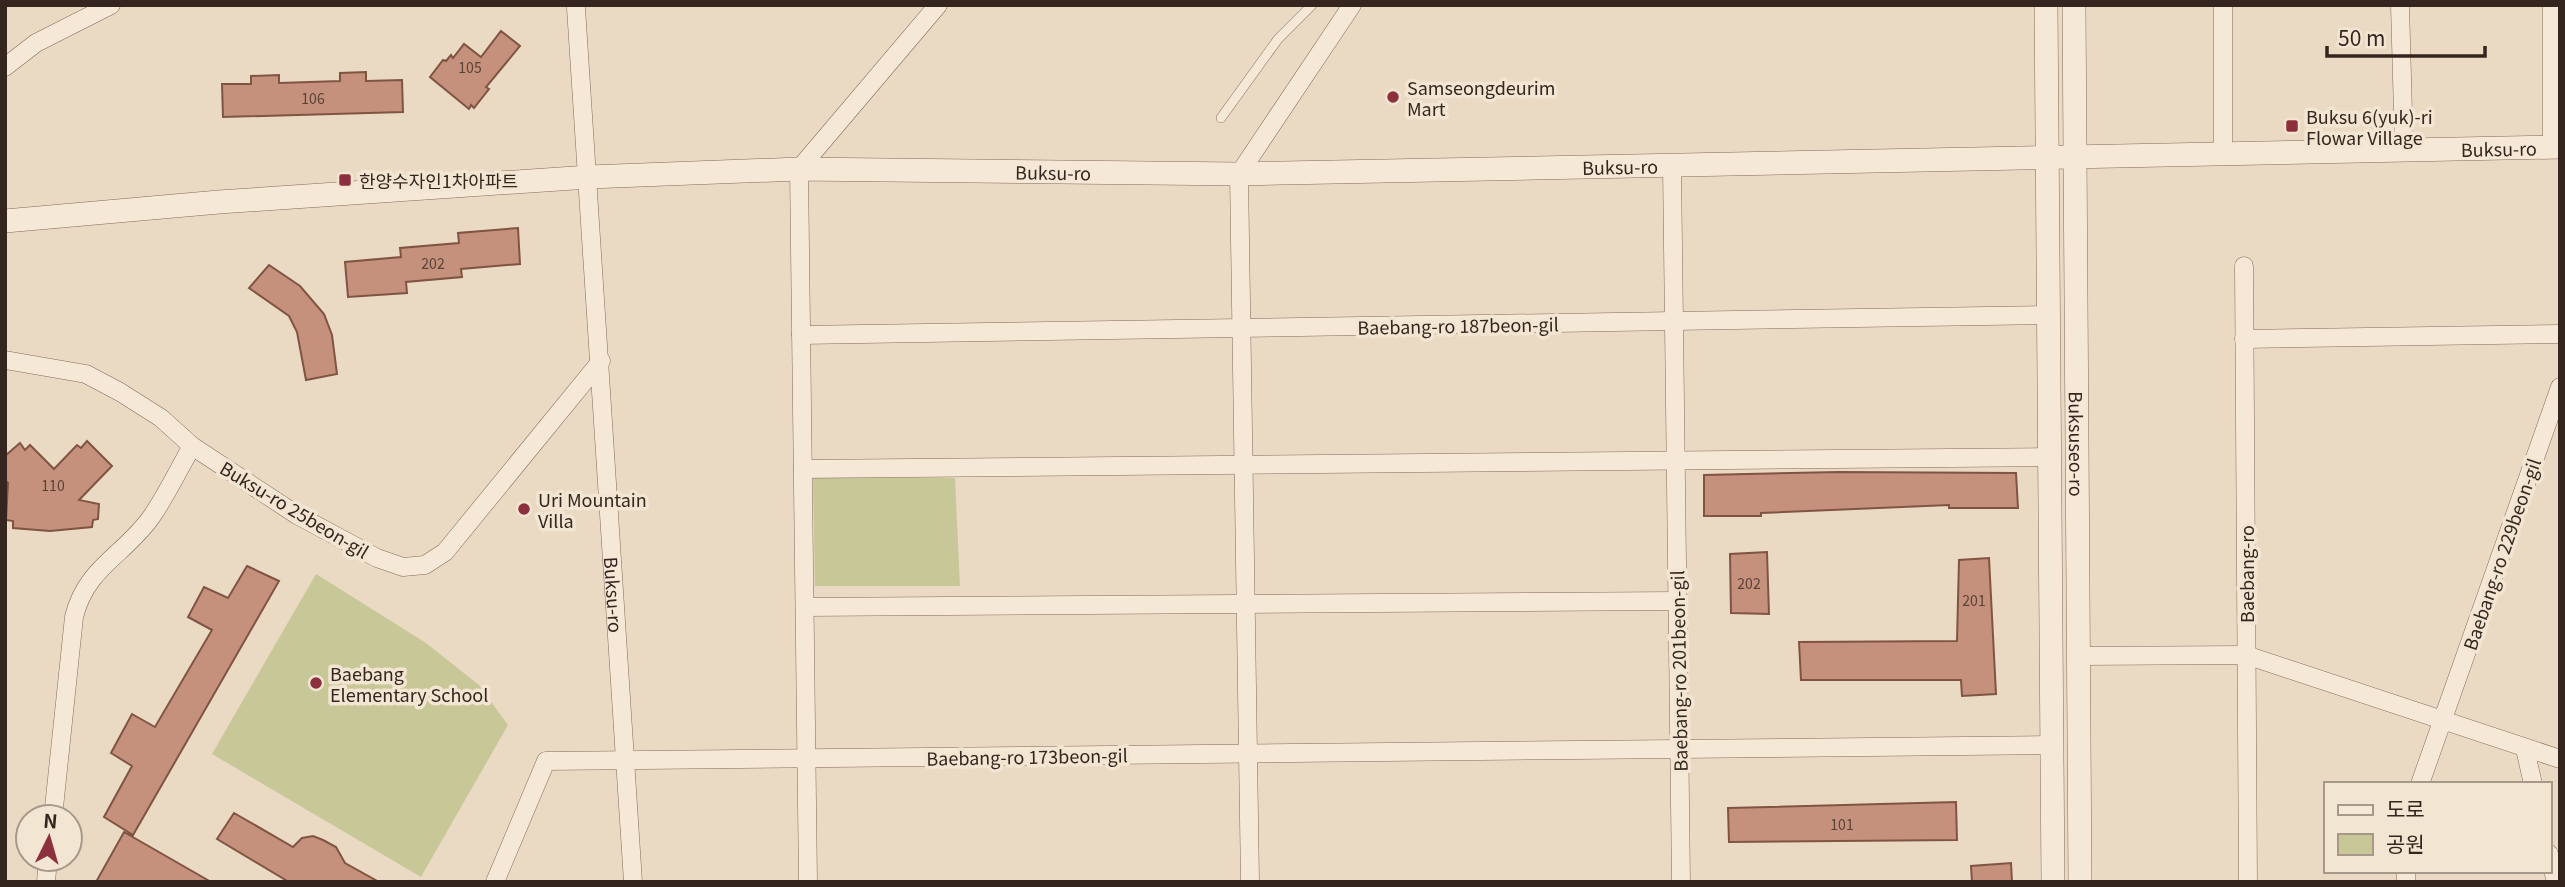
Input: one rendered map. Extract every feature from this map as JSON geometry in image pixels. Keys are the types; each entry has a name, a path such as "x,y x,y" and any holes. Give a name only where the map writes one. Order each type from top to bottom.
{"street":[{"path":"5,67 36,43 111,5"},
{"path":"808,882 799,169 938,5"},
{"path":"1250,882 1239,174 1352,5"},
{"name":"Buksuseo-ro","path":"2046,5 2053,882"},
{"name":"Buksuseo-ro","path":"2074,5 2080,882"},
{"path":"2223,5 2223,153"},
{"path":"2400,5 2404,150"},
{"name":"Buksu-ro","path":"633,882 589,177 799,169 1239,174 2556,148 2552,5"},
{"path":"5,221 219,202 589,177 576,8"},
{"name":"Baebang-ro 201beon-gil","path":"1672,166 1681,882"},
{"name":"Baebang-ro","path":"2244,266 2248,882"},
{"path":"1674,321 2048,315"},
{"name":"Baebang-ro 187beon-gil","path":"1241,328 1674,321"},
{"path":"801,335 1241,328"},
{"path":"2244,339 2560,334"},
{"name":"Buksu-ro 25beon-gil","path":"5,360 86,374 161,418 192,446 297,514 377,558 403,567 425,565 445,552 601,361"},
{"name":"Baebang-ro 229beon-gil","path":"2421,782 2560,387"},
{"path":"54,803 74,617 79,596 96,572 150,518 192,446"},
{"path":"803,469 2049,457"},
{"path":"805,607 1677,601"},
{"path":"2078,656 2246,655 2560,759"},
{"path":"1248,753 2052,745"},
{"path":"2525,749 2533,782"},
{"name":"Baebang-ro 173beon-gil","path":"495,882 546,761 1248,753"},
{"path":"2551,862 2556,882"}],"lane":[{"path":"1221,118 1278,39 1312,5"}],"green space":[{"path":"813,477 955,478 960,586 815,586"},
{"path":"316,574 426,643 479,685 508,725 421,877 212,754"}],"building":[{"path":"501,31 520,46 486,87 489,89 474,108 471,105 469,109 430,77 443,60 446,61 451,55 453,58 464,44 481,57"},
{"path":"366,72 366,81 402,80 403,112 223,117 222,84 251,84 251,76 279,75 279,83 340,81 340,73"},
{"path":"518,228 520,264 461,269 462,277 406,282 407,293 348,297 345,262 401,257 400,248 459,243 458,233"},
{"path":"269,265 300,286 324,314 332,335 337,374 306,380 297,332 289,316 249,288"},
{"path":"87,441 112,466 79,500 99,504 98,519 93,520 92,527 50,531 13,528 13,521 6,520 8,483 5,480 5,456 20,443 25,450 30,445 54,469 77,445 81,448"},
{"path":"1839,472 2016,473 2018,508 1949,508 1949,505 1761,513 1761,516 1704,516 1704,475"},
{"path":"1767,552 1769,614 1731,613 1730,554"},
{"path":"1989,558 1996,694 1962,696 1961,680 1801,680 1799,642 1957,641 1959,560"},
{"path":"247,566 279,581 133,835 104,817 132,766 111,753 132,714 155,727 212,630 188,617 204,587 228,598"},
{"path":"1956,802 1957,840 1729,842 1728,808"},
{"path":"234,813 293,847 302,838 313,836 323,840 336,847 345,863 379,882 289,882 217,839"},
{"path":"124,832 211,882 96,882"},
{"path":"2011,863 2012,882 1972,882 1971,866"}],"place":[{"name":"Samseongdeurim Mart","path":"1393,97"},
{"name":"Buksu 6(yuk)-ri Flowar Village","path":"2292,126"},
{"name":"한양수자인1차아파트","path":"345,180"},
{"name":"Uri Mountain Villa","path":"524,509"},
{"name":"Baebang Elementary School","path":"316,683"}]}
